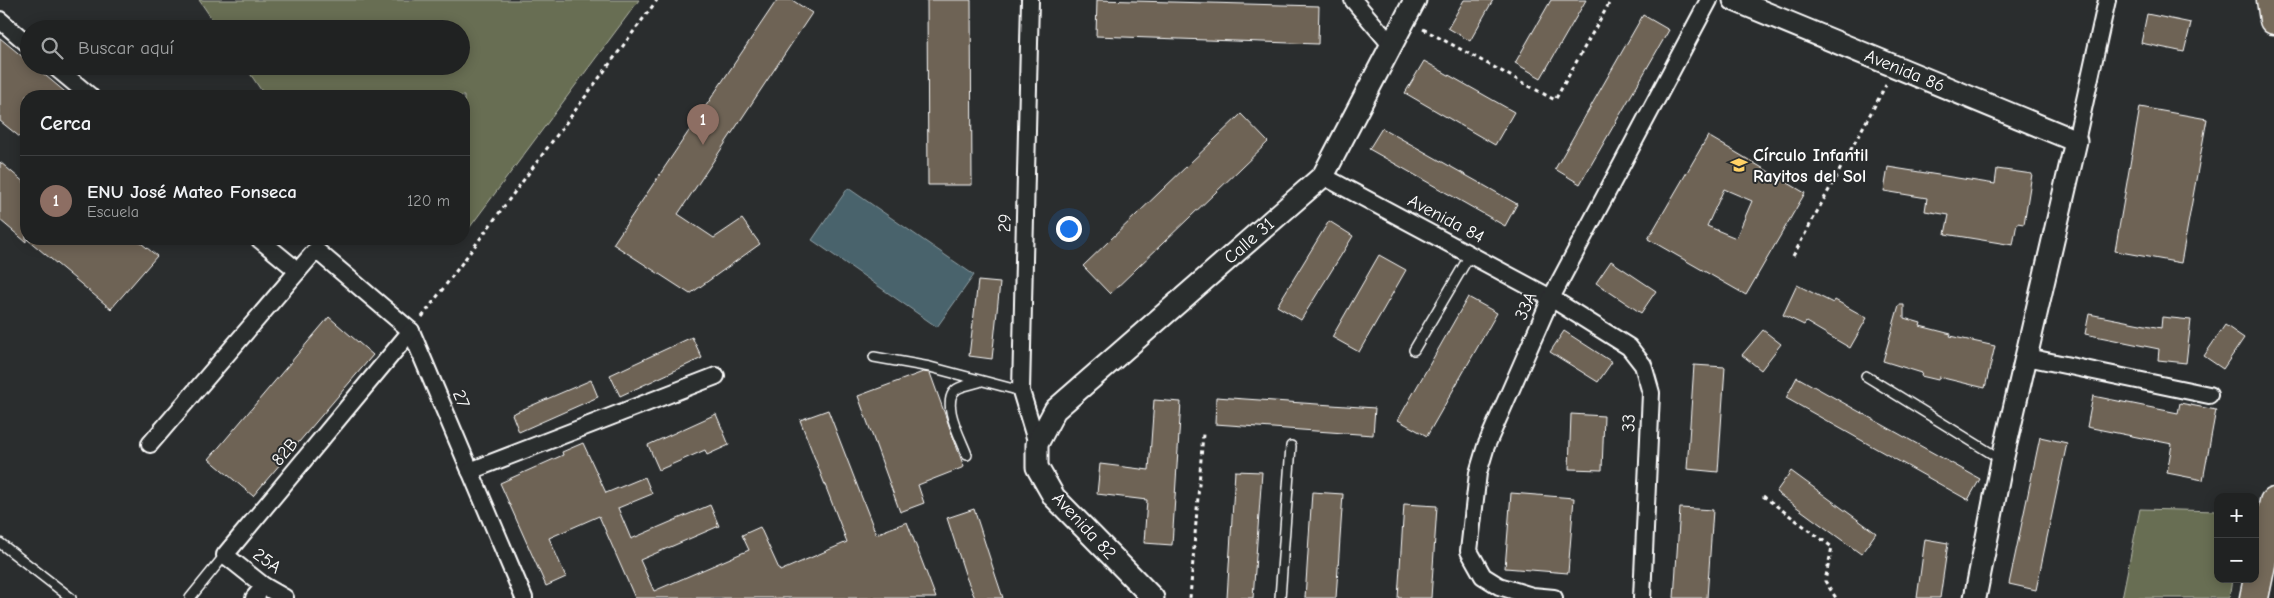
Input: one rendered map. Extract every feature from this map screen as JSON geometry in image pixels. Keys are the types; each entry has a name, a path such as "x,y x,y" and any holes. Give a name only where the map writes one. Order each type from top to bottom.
{"highway":[{"path":"2271,0 2274,20"},
{"path":"2254,598 2274,502"}],"street":[{"name":"29","path":"1030,0 1021,391 1037,444"},
{"path":"1353,0 1392,46"},
{"name":"Calle 31","path":"1037,444 1055,410 1323,176 1415,0"},
{"name":"33A","path":"1554,598 1532,596 1500,586 1484,576 1469,551 1478,473 1486,446 1551,298 1709,0"},
{"name":"Avenida 86","path":"1734,0 2076,142"},
{"path":"1975,598 2002,461 2107,0"},
{"path":"0,20 20,37"},
{"path":"65,75 83,90"},
{"name":"Avenida 84","path":"1323,176 1551,298"},
{"path":"150,444 298,272 266,245"},
{"name":"27","path":"298,272 316,250 411,331 524,598"},
{"name":"33","path":"1551,298 1629,347 1643,365 1651,393 1642,598"},
{"name":"82B","path":"225,555 411,331"},
{"path":"2027,357 2209,395"},
{"path":"470,471 716,376"},
{"name":"Avenida 82","path":"1037,444 1037,467 1054,496 1153,598"},
{"name":"25A","path":"225,555 259,592 285,598"}],"lane":[{"path":"1414,350 1470,255"},
{"path":"874,357 930,367 980,382 1021,391"},
{"path":"1866,376 2002,461"},
{"path":"967,455 949,408 950,396 957,389 980,382"},
{"path":"1280,598 1291,446"},
{"path":"0,543 71,598"},
{"name":"82B","path":"190,598 225,555"}],"path":[{"path":"411,331 657,0"},
{"path":"1405,19 1556,100 1611,0"},
{"path":"1793,256 1896,67"},
{"path":"1190,598 1203,434"},
{"path":"1763,496 1832,547 1825,581 1836,598"}],"green space":[{"path":"199,0 639,0 470,227 470,90 261,90 251,75 470,75 470,20 213,20"},
{"path":"2140,509 2214,511 2214,583 2231,583 2229,598 2122,598"}],"water":[{"path":"848,188 974,275 937,327 812,240"}],"building":[{"path":"777,0 792,0 812,13 678,214 714,238 742,219 760,244 690,294 613,244"},
{"path":"927,0 971,0 972,185 928,185"},
{"path":"1097,0 1319,6 1318,44 1096,36"},
{"path":"1464,0 1493,0 1470,41 1448,28"},
{"path":"1551,0 1586,0 1541,78 1515,63"},
{"path":"2147,14 2191,23 2184,52 2141,43"},
{"path":"1643,15 1669,30 1580,184 1555,169"},
{"path":"0,38 20,55 20,75 45,75 63,90 20,90 20,137 0,121"},
{"path":"1424,61 1514,112 1495,145 1405,93"},
{"path":"2140,107 2207,119 2181,263 2115,251"},
{"path":"1241,114 1268,142 1110,294 1083,266"},
{"path":"1382,128 1517,204 1505,226 1369,149"},
{"path":"1708,136 1805,193 1746,295 1648,239","holes":["1724,189 1752,201 1736,238 1707,226"]},
{"path":"0,162 20,179 20,237 0,220"},
{"path":"1888,167 1995,184 1997,169 2032,174 2024,224 2017,223 2013,245 1945,234 1949,215 1925,211 1927,198 1884,191"},
{"path":"1329,221 1353,236 1301,320 1277,306"},
{"path":"34,245 143,245 157,256 111,309"},
{"path":"1379,255 1406,270 1359,352 1332,337"},
{"path":"1611,261 1656,291 1641,313 1596,283"},
{"path":"978,281 1000,283 992,359 969,356"},
{"path":"1797,285 1833,303 1835,300 1867,318 1850,348 1806,322 1804,325 1783,315"},
{"path":"1468,297 1497,313 1427,436 1398,420"},
{"path":"1899,305 1904,305 1904,318 1921,323 1920,326 1951,334 1950,336 1995,346 1985,388 1939,377 1938,380 1921,376 1922,373 1883,361"},
{"path":"2089,314 2161,328 2162,317 2191,320 2186,363 2158,360 2159,349 2085,334"},
{"path":"329,317 373,355 253,496 209,459"},
{"path":"2225,325 2244,338 2223,369 2204,356"},
{"path":"1763,330 1781,344 1761,370 1742,355"},
{"path":"1564,331 1612,362 1598,382 1550,352"},
{"path":"692,337 702,358 620,396 610,375"},
{"path":"1694,365 1725,367 1718,472 1687,469"},
{"path":"923,372 930,373 964,467 918,485 924,503 900,512 858,396"},
{"path":"1797,377 1980,479 1968,500 1786,398"},
{"path":"591,380 598,397 519,432 512,414"},
{"path":"2093,396 2178,413 2180,403 2216,410 2203,480 2167,473 2172,444 2087,427"},
{"path":"1216,397 1375,408 1373,435 1215,424"},
{"path":"1154,400 1181,402 1172,545 1144,543 1147,500 1097,494 1100,464 1149,470"},
{"path":"828,410 876,534 907,522 936,598 635,598 599,516 549,538 566,577 546,586 500,483 563,455 562,452 583,443 606,493 645,477 652,494 618,508 631,539 710,505 719,526 640,560 654,591 749,550 742,535 760,527 780,571 847,542 800,420"},
{"path":"716,414 729,445 707,455 705,450 659,470 648,445"},
{"path":"1571,414 1604,416 1602,470 1569,469"},
{"path":"2040,437 2067,443 2036,590 2009,584"},
{"path":"1235,471 1262,472 1253,598 1227,598"},
{"path":"1791,471 1876,533 1861,554 1776,492"},
{"path":"1312,492 1343,494 1336,598 1305,598"},
{"path":"1511,493 1574,498 1568,573 1505,568"},
{"path":"1404,504 1437,506 1431,598 1398,598"},
{"path":"1680,508 1713,510 1707,598 1674,598"},
{"path":"974,509 1003,598 975,598 966,577 947,518"},
{"path":"1925,539 1948,543 1940,598 1917,598"}],"place":[{"name":"ENU José Mateo Fonseca","path":"703,145"},
{"name":"Círculo Infantil Rayitos del Sol","path":"1739,165"}]}
